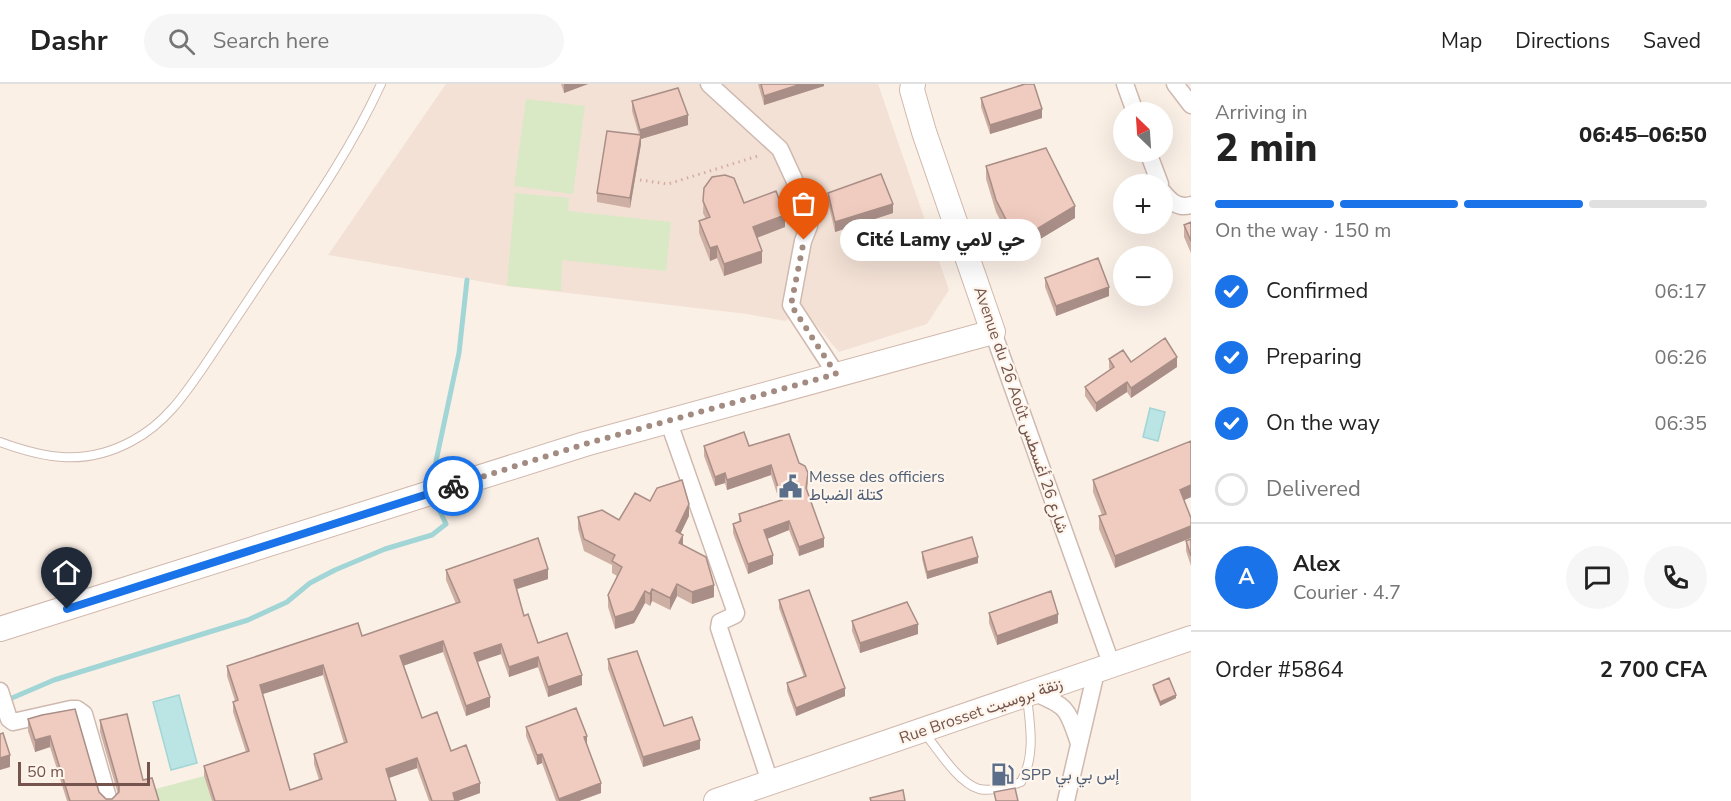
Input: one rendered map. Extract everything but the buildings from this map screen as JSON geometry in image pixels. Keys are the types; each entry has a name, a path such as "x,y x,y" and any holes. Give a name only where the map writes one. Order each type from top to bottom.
{"street":[{"path":"709,84 780,149 798,188 809,222 791,305 836,374"},
{"name":"Avenue du 26 Août شارع 26 أغسطس","path":"913,84 912,90 924,132 993,332 1104,669"},
{"path":"1125,84 1131,102"},
{"path":"1175,84 1191,105"},
{"path":"1173,202 1184,207 1191,205"},
{"path":"0,629 585,444 993,332"},
{"path":"668,420 736,613 720,622 719,628 770,782"},
{"name":"Rue Brosset زنقة بروسيت","path":"716,801 1191,638"},
{"path":"1066,801 1079,744 1104,669"},
{"path":"1031,694 1059,703 1064,708 1079,744"},
{"path":"2,698 10,721 16,723 71,709 81,711 87,719 109,801"}],"lane":[{"path":"0,442 33,454 49,457 83,457 131,442 159,423 188,389 342,158 381,84"},
{"path":"923,731 966,783 981,789 1001,789 1022,782 1027,772 1032,737 1031,694"}],"path":[{"path":"640,180 668,184 780,149"}],"shaded area":[{"path":"446,84 878,84 949,290 927,324 839,352 803,310 785,321 747,314 507,286 328,255"}],"green space":[{"path":"526,99 585,106 573,194 514,186"},
{"path":"515,193 569,198 568,211 671,222 666,271 562,260 561,291 507,286"},
{"path":"204,776 212,801 156,801 152,790"}],"water":[{"path":"1150,408 1165,412 1158,441 1143,437"},
{"path":"179,695 197,763 171,770 153,702"}],"waterway":[{"path":"432,480 459,353 467,280"},
{"path":"5,701 54,680 248,620 287,602 310,583 335,570 385,549 432,535 446,524 438,507"}],"way so far":[{"path":"453,486 585,444 836,374 791,305 804,240"}],"place":[{"name":"Cité Lamy حي لامي","path":"804,240"},
{"name":"Messe des officiers كتلة الضباط","path":"791,486"},
{"name":"SPP إس بي بي","path":"1003,775"}],"route":[{"path":"67,609 453,486"}]}
